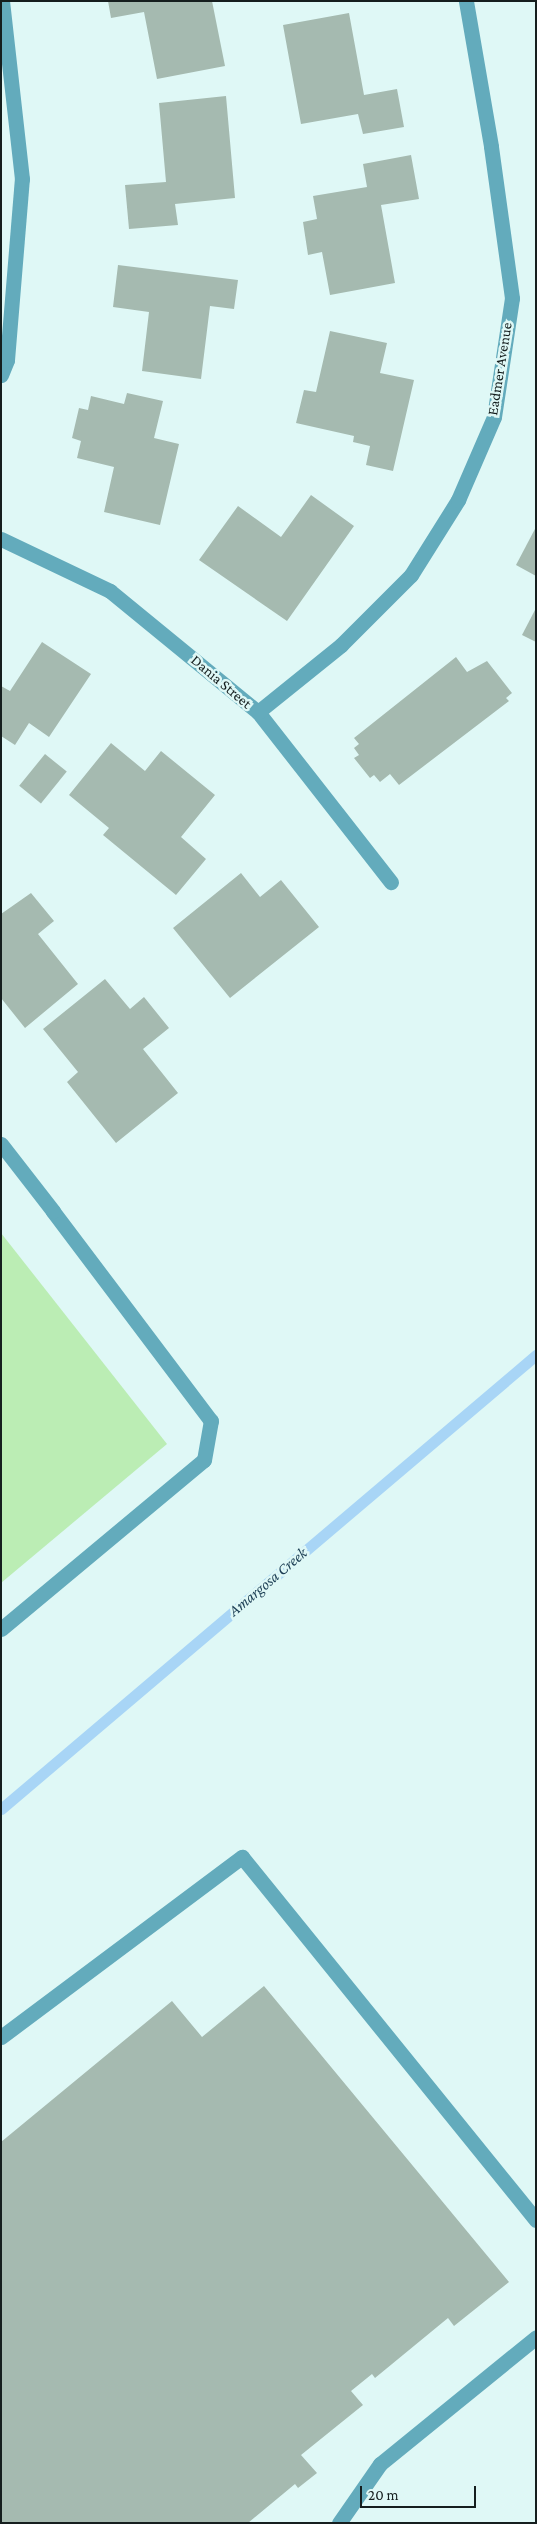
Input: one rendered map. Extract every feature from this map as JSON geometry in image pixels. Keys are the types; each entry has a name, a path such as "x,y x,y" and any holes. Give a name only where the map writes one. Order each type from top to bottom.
{"street":[{"path":"1,375 7,360 22,179 2,1"},
{"name":"Eadmer Avenue","path":"258,712 341,645 411,575 458,500 494,417 512,298 491,146 466,1"},
{"name":"Dania Street","path":"1,539 110,590 258,712 391,882"},
{"path":"1,1144 211,1421 204,1460 1,1629"},
{"path":"1,2037 242,1858 536,2220"},
{"path":"339,2523 380,2464 536,2336"}],"green space":[{"path":"1,1233 167,1444 1,1583"}],"building":[{"path":"108,1 212,1 225,66 157,79 144,12 111,18"},
{"path":"349,13 364,95 397,89 404,127 363,134 358,114 301,124 283,25"},
{"path":"226,96 235,198 175,204 178,225 129,229 125,185 166,182 159,103"},
{"path":"411,155 419,199 381,205 395,283 330,295 322,252 308,255 303,222 317,219 313,196 367,187 363,164"},
{"path":"118,265 238,280 234,309 210,306 201,379 142,371 149,312 113,307"},
{"path":"330,331 387,343 380,373 414,380 393,471 366,465 370,446 353,442 354,436 296,423 304,390 316,392"},
{"path":"127,393 163,401 154,438 179,444 160,525 104,512 114,467 77,458 81,441 72,438 79,408 88,410 91,396 124,404"},
{"path":"311,495 354,526 287,621 199,560 238,506 281,537"},
{"path":"536,527 536,576 516,565"},
{"path":"536,608 536,642 522,635"},
{"path":"42,642 91,674 49,737 29,723 15,745 1,736 1,686 10,691"},
{"path":"456,657 467,672 487,661 512,693 506,698 509,701 399,785 390,774 380,782 374,775 370,778 354,758 359,755 354,748 359,744 354,738"},
{"path":"111,743 145,771 161,751 215,795 181,837 206,859 176,895 103,835 109,828 69,795"},
{"path":"45,754 67,772 41,803 19,786"},
{"path":"241,873 260,897 281,880 319,927 230,998 173,928"},
{"path":"31,893 54,921 38,934 78,984 25,1028 1,998 1,914"},
{"path":"105,979 130,1009 144,997 169,1028 143,1049 178,1093 116,1143 67,1082 78,1072 43,1029"},
{"path":"264,1986 509,2282 454,2326 448,2318 375,2378 372,2374 351,2391 363,2405 301,2455 317,2473 298,2488 295,2484 248,2523 1,2523 1,2142 172,2001 202,2037"}],"waterway":[{"name":"Amargosa Creek","path":"1,1809 536,1355"}]}
